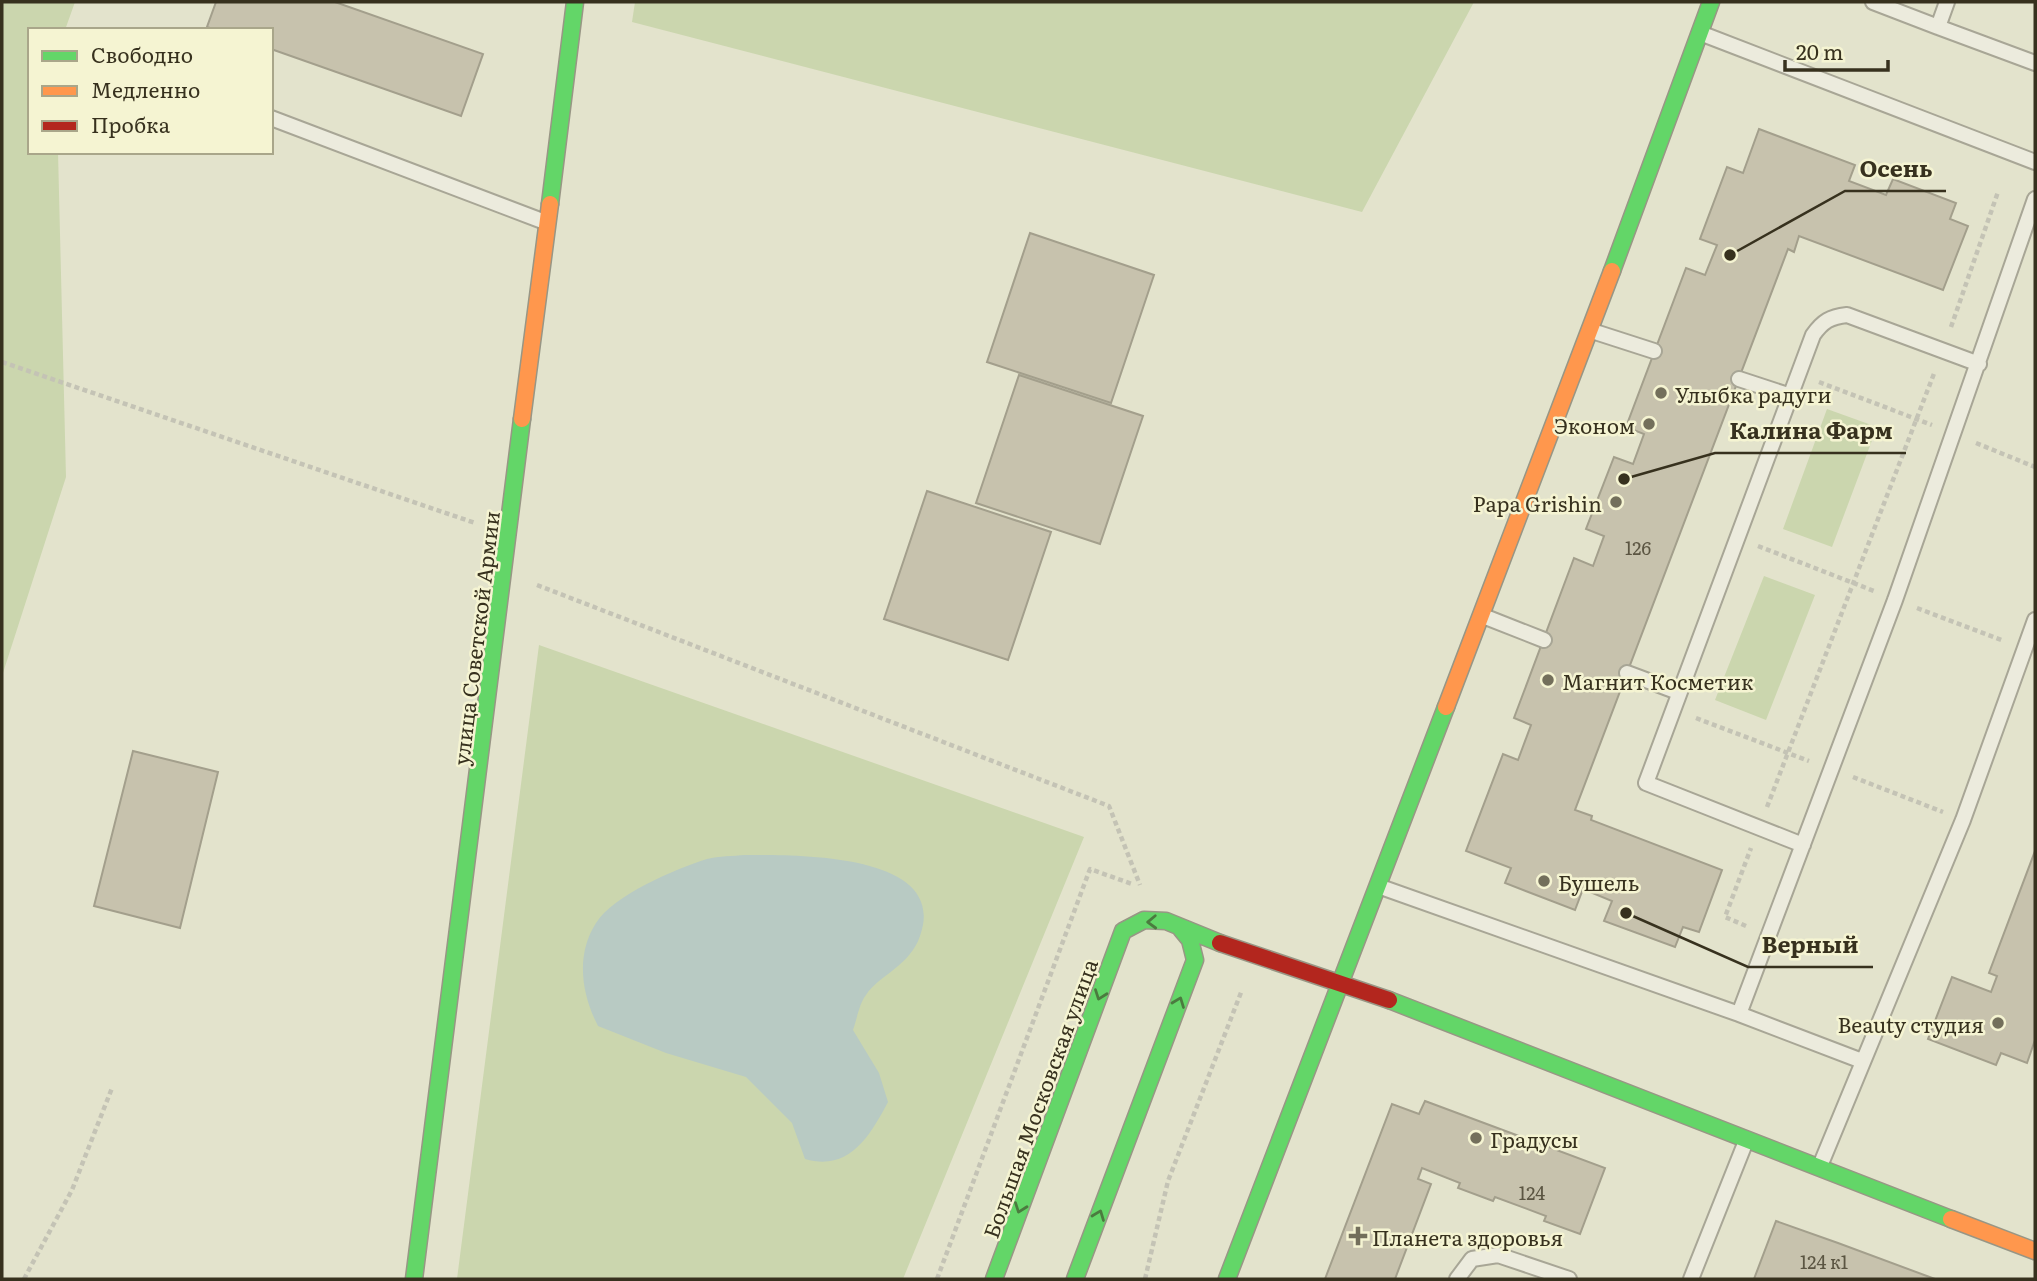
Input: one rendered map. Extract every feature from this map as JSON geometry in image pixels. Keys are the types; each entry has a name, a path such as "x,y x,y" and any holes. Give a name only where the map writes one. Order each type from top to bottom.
{"street":[{"name":"улица Советской Армии","path":"414,1279 575,2"},
{"path":"1227,1279 1479,614 1590,331 1712,2"},
{"name":"Большая Московская улица","path":"994,1279 1124,931 1144,920 1166,921 1181,929"},
{"path":"1181,929 1338,985 1389,1000 2035,1251"},
{"path":"1075,1279 1195,960 1190,940 1181,929"}],"lane":[{"path":"1873,2 2035,63"},
{"path":"1938,27 1947,2"},
{"path":"1700,32 2035,162"},
{"path":"273,119 547,223"},
{"path":"1739,1014 1955,435 2035,199"},
{"path":"1803,845 1646,783 1678,692 1813,335 1821,322 1847,315 1979,363"},
{"path":"1590,331 1654,351"},
{"path":"1739,379 1791,396"},
{"path":"1479,614 1544,640"},
{"path":"1820,1167 1963,820 2035,620"},
{"path":"1627,673 1678,692"},
{"path":"1377,886 1739,1014 1862,1061"},
{"path":"1691,1279 1746,1140"},
{"path":"1457,1279 1472,1259 1498,1255 1569,1279"}],"path":[{"path":"1769,936 1725,917 1918,418 1998,192"},
{"path":"2,362 475,523"},
{"path":"1799,374 1918,418 2035,467"},
{"path":"504,572 1109,806 1141,888"},
{"path":"23,1279 72,1190 112,1088"}],"green space":[{"path":"2,2 75,2 66,28 28,28 28,154 58,154 66,477 2,676"},
{"path":"635,2 1474,2 1362,212 632,22"},
{"path":"1827,409 1877,427 1832,547 1783,529"},
{"path":"1764,576 1815,595 1766,720 1715,700"},
{"path":"539,645 1084,837 903,1279 457,1279"}],"shaded area":[{"path":"745,855 830,858 862,864 891,873 912,888 923,908 920,936 915,946 902,963 866,995 853,1030 879,1073 888,1102 874,1127 856,1148 846,1156 834,1160 820,1162 805,1159 792,1123 746,1077 666,1053 598,1026 588,1001 583,975 585,949 596,923 605,913 646,884 679,869 712,858"}],"building":[{"path":"216,2 335,2 483,54 461,116 273,50 273,28 207,27"},
{"path":"1759,129 1855,165 1849,181 1886,195 1893,179 1956,203 1950,219 1968,226 1943,290 1799,236 1794,252 1788,249 1575,810 1592,816 1591,820 1722,870 1699,932 1683,927 1675,947 1604,921 1612,901 1583,889 1575,910 1505,883 1511,868 1466,851 1503,754 1518,760 1531,725 1514,718 1574,558 1593,566 1604,536 1586,529 1614,457 1633,464 1644,434 1626,427 1686,268 1705,275 1717,245 1700,239 1727,167 1743,173"},
{"path":"1030,233 1154,275 1111,403 987,362"},
{"path":"1019,375 1143,416 1100,544 976,503"},
{"path":"927,491 1051,532 1008,660 884,619"},
{"path":"133,751 218,772 180,928 94,906"},
{"path":"2035,851 2035,1040 2027,1063 2001,1053 1996,1065 1928,1039 1952,977 1991,992 1997,976 1989,973"},
{"path":"1425,1101 1605,1168 1580,1234 1544,1221 1546,1216 1495,1197 1493,1201 1458,1188 1460,1183 1422,1168 1418,1179 1431,1184 1395,1279 1325,1279 1392,1104 1419,1114"},
{"path":"1776,1221 1838,1243 1935,1279 1754,1279"}],"traffic: fast":[{"path":"550,204 575,2"},
{"path":"1612,271 1711,2"},
{"path":"414,1279 522,419"},
{"path":"1227,1279 1446,707"},
{"path":"994,1279 1123,931 1144,920 1166,921 1220,943"},
{"path":"1075,1279 1195,960 1190,940 1181,929"},
{"path":"1389,1000 1951,1219"}],"traffic: slow":[{"path":"522,419 550,204"},
{"path":"1446,707 1612,271"},
{"path":"1951,1219 2035,1251"}],"traffic: jam":[{"path":"1220,943 1389,1000"}],"place":[{"name":"Осень","path":"1730,255"},
{"name":"Улыбка радуги","path":"1661,393"},
{"name":"Эконом","path":"1649,424"},
{"name":"Калина Фарм","path":"1624,479"},
{"name":"Papa Grishin","path":"1616,502"},
{"name":"Магнит Косметик","path":"1548,680"},
{"name":"Бушель","path":"1544,881"},
{"name":"Верный","path":"1626,913"},
{"name":"Beauty студия","path":"1998,1023"},
{"name":"Градусы","path":"1476,1138"},
{"name":"Планета здоровья","path":"1358,1236"}]}
